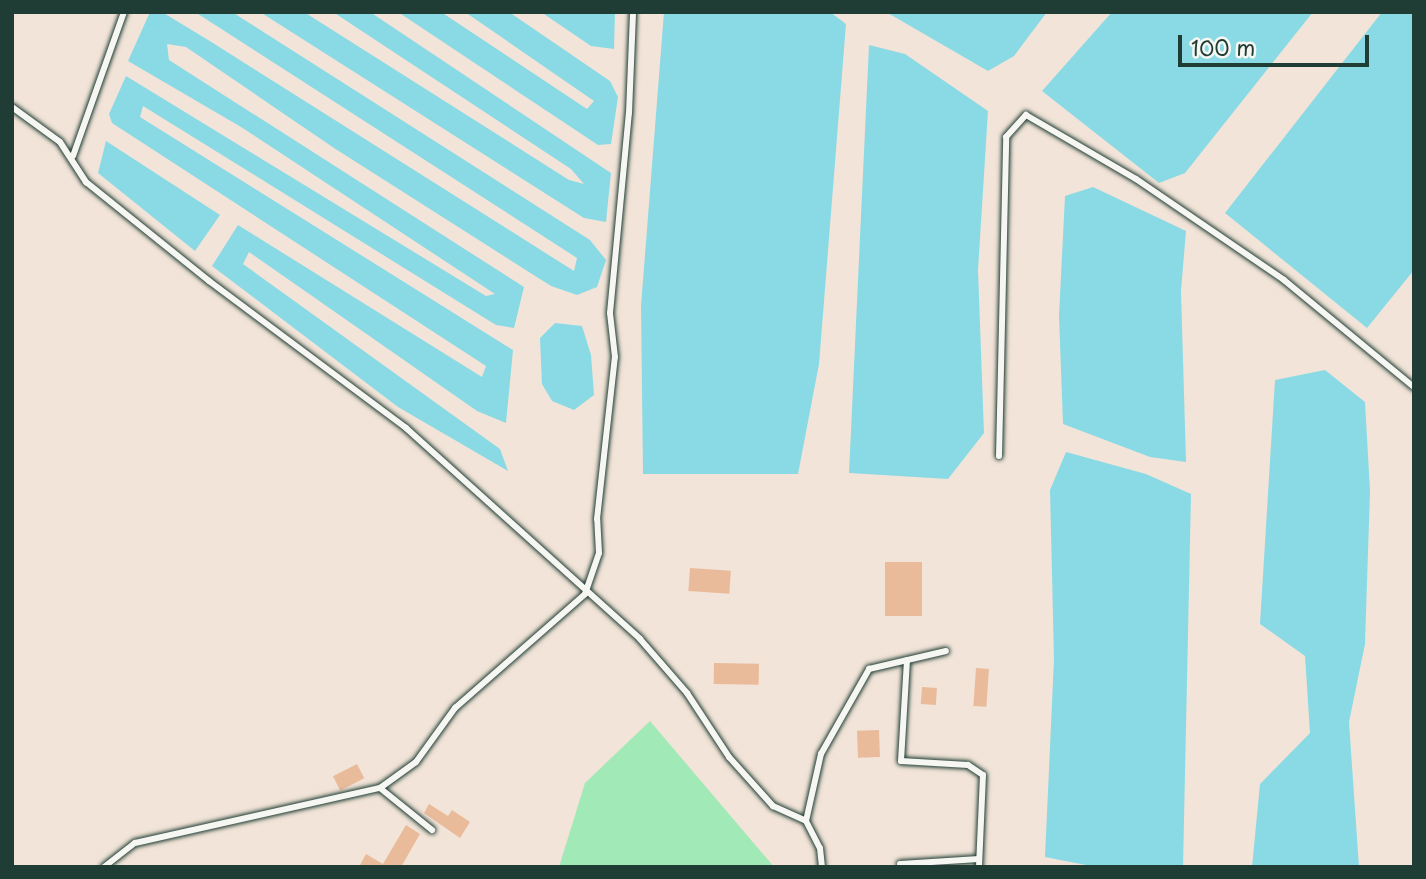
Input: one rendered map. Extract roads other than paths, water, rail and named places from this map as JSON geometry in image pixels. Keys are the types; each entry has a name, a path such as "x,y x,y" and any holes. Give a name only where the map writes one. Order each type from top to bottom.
{"lane":[{"path":"73,156 124,12"},
{"path":"104,867 135,843 380,788 416,762 455,708 586,594 599,553 597,519 615,357 610,313 629,113 633,12"},
{"path":"12,107 73,156 86,182 209,281 406,428 586,594 640,639 687,693 729,757 772,806 806,821 820,848 822,867"},
{"path":"999,456 1006,137 1026,115 1136,179 1284,280 1414,387"},
{"path":"806,821 821,754 869,669 946,651"},
{"path":"900,864 979,863 983,775 968,765 901,761 907,660"},
{"path":"380,788 432,830"}],"water":[{"path":"150,12 162,12 213,43 574,271 577,258 195,12 232,12 590,240 606,260 597,287 577,295 551,286 334,148 186,47 167,44 169,60 524,287 514,328 496,325 143,106 140,117 513,350 506,423 477,411 249,252 243,264 500,449 508,471 398,407 212,266 238,225 482,377 486,366 112,123 109,114 126,76 486,296 495,294 241,127 128,61"},
{"path":"260,12 304,12 569,180 584,184 571,169 333,12 370,12 611,173 606,222 584,218"},
{"path":"398,12 441,12 587,109 594,101 465,12 509,12 610,81 618,97 611,144 598,145"},
{"path":"541,12 615,12 614,49 591,46"},
{"path":"664,12 830,12 846,24 819,364 798,474 643,474 641,306"},
{"path":"886,12 1047,12 1014,56 988,71"},
{"path":"1112,12 1313,12 1185,173 1159,183 1042,91"},
{"path":"1382,12 1414,12 1414,270 1367,328 1225,213"},
{"path":"869,45 905,54 988,111 978,270 984,433 948,479 849,473"},
{"path":"106,141 220,215 195,251 98,173"},
{"path":"1093,187 1186,231 1181,291 1186,462 1150,457 1063,424 1059,316 1065,196"},
{"path":"555,323 582,326 591,355 594,395 574,410 552,401 542,384 540,338"},
{"path":"1325,370 1365,402 1370,491 1365,644 1349,722 1359,867 1252,867 1260,784 1310,733 1305,656 1260,624 1275,380"},
{"path":"1066,452 1146,474 1191,494 1183,867 1096,867 1045,857 1054,659 1050,490"}]}
